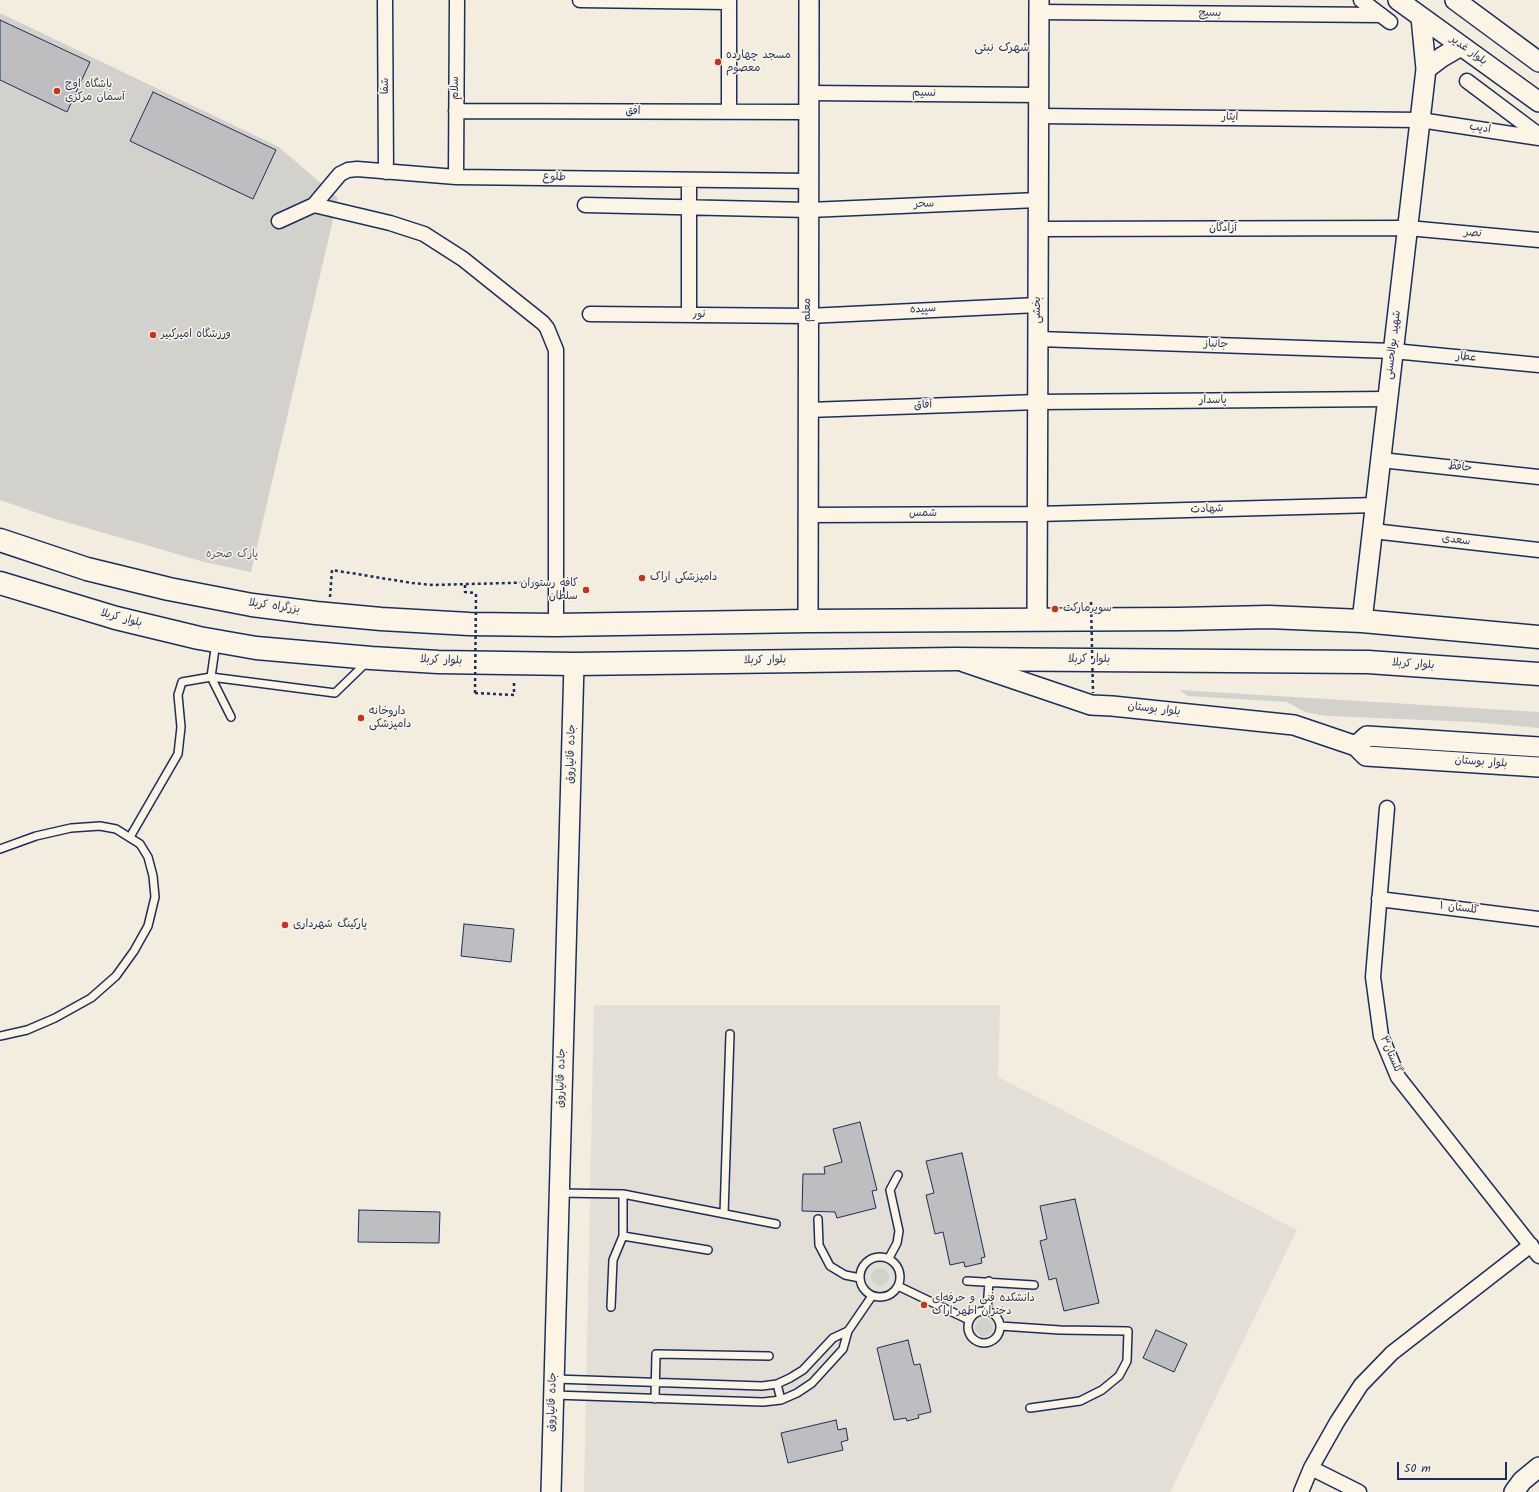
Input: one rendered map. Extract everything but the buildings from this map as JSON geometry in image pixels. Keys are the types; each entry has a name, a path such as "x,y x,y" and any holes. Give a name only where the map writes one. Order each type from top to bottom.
{"highway":[{"name":"بزرگراه کربلا","path":"0,540 86,569 169,589 252,605 382,619 469,624 556,625"},
{"name":"بلوار کربلا","path":"0,583 116,618 216,641 256,648 438,662 574,664 955,659 1368,662 1539,674"},
{"path":"556,625 1269,617 1362,621 1539,637"}],"street":[{"name":"شفا","path":"386,0 386,172"},
{"name":"سلام","path":"456,177 457,0"},
{"path":"580,0 729,1 729,112"},
{"name":"معلم","path":"808,621 809,0"},
{"name":"بسیج","path":"1039,6 1386,19 1361,0"},
{"name":"بلوار غدیر","path":"1398,0 1539,102"},
{"path":"1455,0 1539,62"},
{"name":"بخشی","path":"1037,620 1039,6"},
{"name":"شهید بوالحسنی","path":"1362,621 1426,69 1420,17"},
{"path":"1426,69 1442,57 1461,46"},
{"path":"1467,80 1539,136"},
{"name":"نسیم","path":"809,93 1039,95"},
{"name":"افق","path":"456,111 809,112"},
{"name":"ایثار","path":"1039,116 1420,120"},
{"name":"ادیب","path":"1420,120 1539,136"},
{"name":"طلوع","path":"314,205 340,174 348,170 357,169 456,177 809,181"},
{"path":"689,180 689,315"},
{"name":"سحر","path":"585,205 809,210 1038,200"},
{"path":"279,221 314,205 390,223 424,234 463,259 543,323 547,328 556,350 556,625"},
{"name":"آزادگان","path":"1038,229 1408,228"},
{"name":"نصر","path":"1408,228 1539,240"},
{"name":"سپیده","path":"808,316 1038,305"},
{"name":"نور","path":"590,314 808,316"},
{"name":"جانباز","path":"1038,339 1393,351"},
{"name":"عطار","path":"1393,351 1539,365"},
{"name":"پاسدار","path":"1038,402 1388,399"},
{"name":"آفاق","path":"808,410 1038,402"},
{"name":"حافظ","path":"1381,460 1539,477"},
{"name":"شهادت","path":"1038,514 1376,505"},
{"name":"شمس","path":"808,515 1038,514"},
{"name":"سعدی","path":"1373,531 1539,550"},
{"name":"بلوار بوستان","path":"955,659 1091,705 1294,725 1356,746 1366,756 1539,767"},
{"name":"جاده قانیاروق","path":"550,1492 574,664"},
{"name":"بلوار بوستان","path":"1356,746 1367,736 1539,747"},
{"name":"گلستان۳","path":"1386,808 1373,977 1381,1036 1398,1077 1535,1250"},
{"name":"گلستان ۱","path":"1379,899 1539,919"},
{"path":"1301,1492 1311,1468 1337,1422 1362,1385 1392,1353 1535,1250"},
{"path":"1514,1492 1522,1481 1539,1467"},
{"path":"1311,1468 1359,1492"}],"lane":[{"path":"216,641 211,677 231,717"},
{"path":"130,837 178,754 181,727 178,695 182,682 211,677 335,693 371,658"},
{"path":"0,849 36,836 71,828 100,826 116,829 140,844 148,857 153,876 155,897 148,926 134,951 116,976 91,998 55,1018 28,1030 0,1036"},
{"path":"724,1214 730,1034"},
{"path":"889,1258 897,1243 899,1231 890,1190 898,1174"},
{"path":"559,1193 623,1194 776,1224"},
{"path":"611,1307 613,1260 622,1236 623,1194"},
{"path":"818,1219 819,1245 830,1266 845,1275 860,1278"},
{"path":"622,1236 708,1250"},
{"path":"880,1256 889,1258 896,1264 900,1272 900,1281 897,1289 890,1295 881,1298 872,1296 865,1290 860,1278 860,1273 864,1264 871,1259 880,1256"},
{"path":"967,1281 1034,1284"},
{"path":"987,1311 989,1281"},
{"path":"898,1286 969,1320"},
{"path":"554,1387 655,1398 763,1402 781,1400 797,1393 812,1383 843,1349 848,1331 872,1296"},
{"path":"982,1310 987,1311 991,1312 998,1318 1000,1326 999,1334 993,1341 985,1344 977,1342 970,1336 967,1328 969,1320 974,1313 982,1310"},
{"path":"1000,1326 1060,1330 1128,1331 1127,1361 1119,1376 1102,1390 1080,1401 1030,1408"},
{"path":"554,1387 656,1382 762,1386 777,1384 803,1370 833,1338 848,1331"},
{"path":"655,1398 656,1354 769,1356"},
{"path":"777,1384 781,1400"}],"path":[{"path":"329,614 332,570 433,585 540,582"},
{"path":"465,585 465,592 476,593 475,693 514,695"},
{"path":"1091,602 1093,693"}],"shaded area":[{"name":"دانشکده فنی و حرفه‌ای دختران اطهر اراک","path":"594,1005 1000,1005 998,1077 1297,1230 1170,1492 584,1492"}],"green space":[{"name":"ورزشگاه امیرکبیر","path":"0,13 279,147 338,198 251,572 204,562 52,518 0,500"},
{"path":"1179,690 1539,712 1539,728 1473,722 1327,716 1305,712 1287,702 1188,696"},
{"path":"880,1268 886,1271 889,1277 886,1283 880,1286 874,1283 871,1277 874,1271"},
{"path":"984,1318 990,1321 993,1327 990,1333 984,1336 978,1333 975,1327 978,1321"}],"place":[{"name":"مسجد چهارده معصوم","path":"718,62"},
{"name":"باشگاه اوج آسمان مرکزی","path":"57,91"},
{"name":"ورزشگاه امیرکبیر","path":"153,335"},
{"name":"دامپزشکی اراک","path":"642,578"},
{"name":"کافه رستوران سلطان","path":"586,590"},
{"name":"سوپرمارکت","path":"1055,609"},
{"name":"داروخانه دامپزشکی","path":"361,718"},
{"name":"پارکینگ شهرداری","path":"285,925"},
{"name":"دانشکده فنی و حرفه‌ای دختران اطهر اراک","path":"924,1305"}],"district":[{"name":"شهرک نبئی","path":"1002,49"}],"park label":[{"name":"پارک صخره","path":"232,555"}]}
